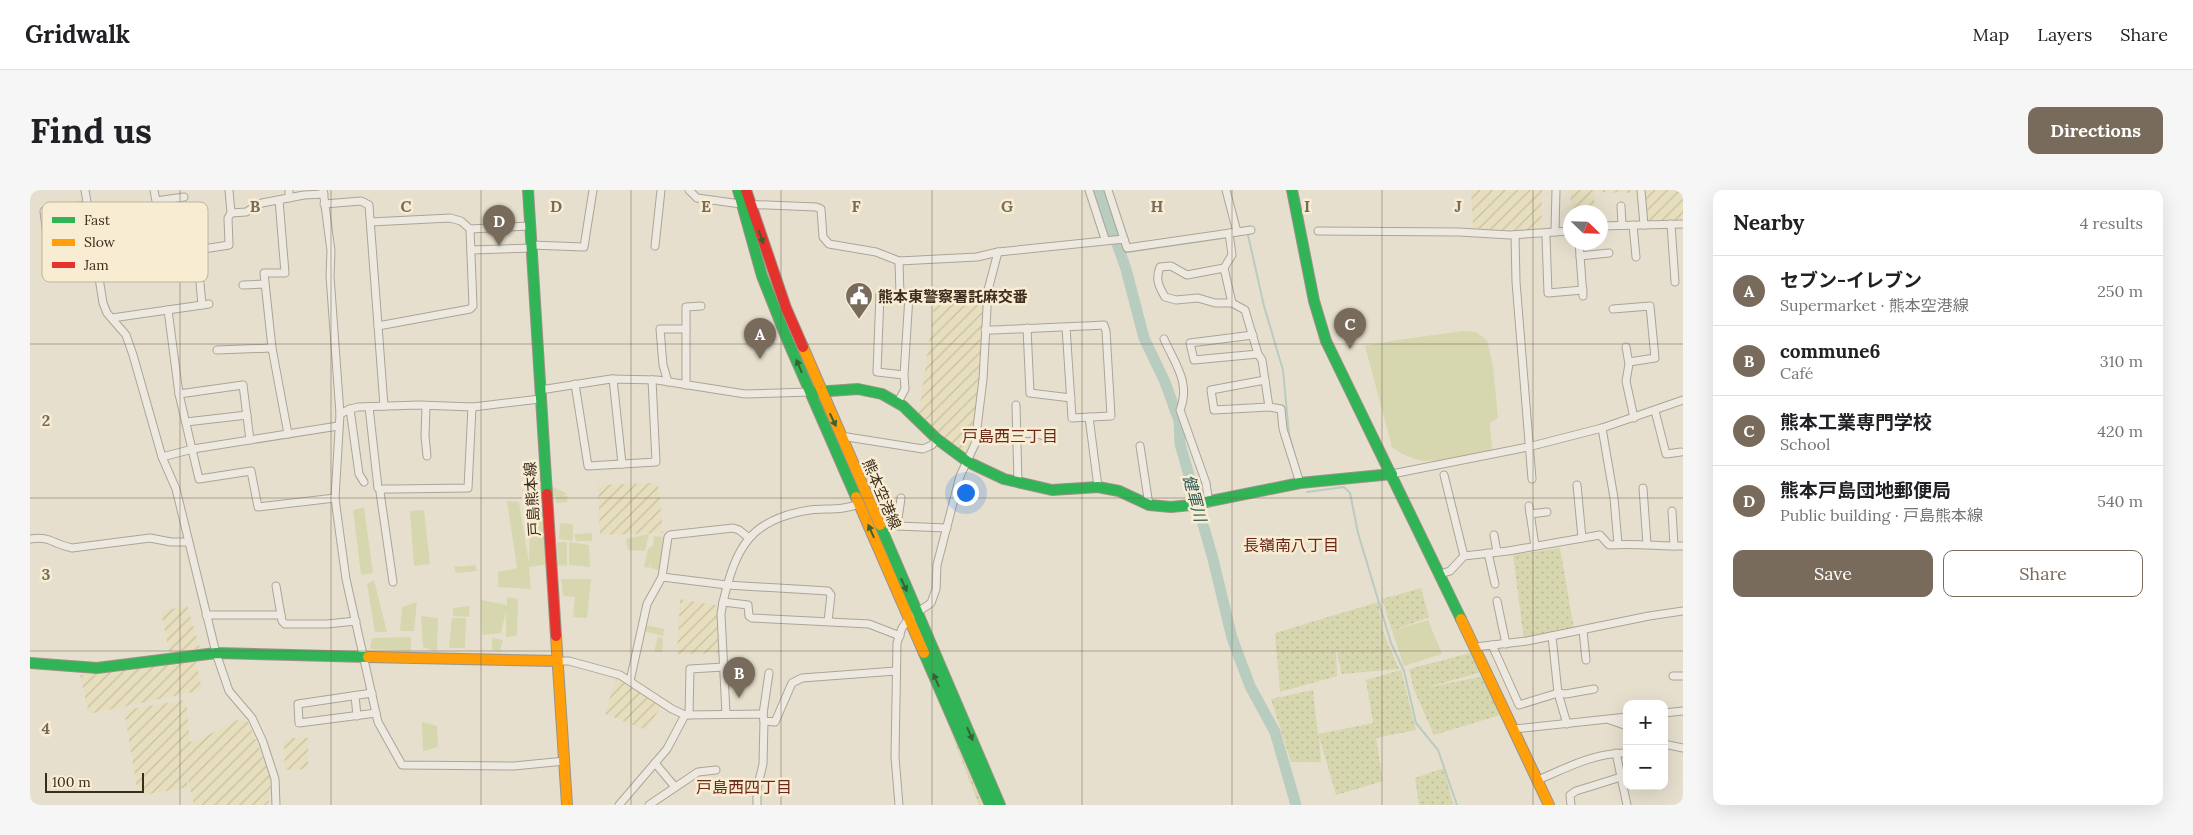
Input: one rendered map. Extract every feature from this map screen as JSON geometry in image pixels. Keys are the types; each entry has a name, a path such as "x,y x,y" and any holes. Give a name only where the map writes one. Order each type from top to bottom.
{"main road":[{"name":"戸島熊本線","path":"528,190 567,805"},
{"name":"熊本空港線","path":"738,190 746,204 783,300 878,523 912,615 990,805"},
{"name":"熊本空港線","path":"746,190 746,204 762,276 859,504 1000,805"},
{"path":"1292,190 1314,301 1326,341 1392,474 1549,805"},
{"path":"810,392 869,390 898,402 938,439 968,462 987,472 1018,483 1052,490 1098,488 1118,491 1149,505 1171,507 1209,503 1300,483 1392,474"},
{"path":"30,663 97,668 216,653 557,661"}],"street":[{"path":"154,190 156,201 184,197"},
{"path":"208,248 229,245 228,218 231,213 229,190"},
{"path":"471,250 584,247 594,190"},
{"path":"655,246 661,190"},
{"path":"689,190 697,198 746,204 816,207 821,209 823,237 829,244 876,252 899,261 977,257 998,252 1105,239 1124,239"},
{"path":"1089,190 1105,239"},
{"path":"1108,190 1127,248 1251,230"},
{"path":"1226,190 1233,233 1232,255 1224,268 1232,303"},
{"path":"1555,232 1556,190"},
{"path":"1640,190 1644,225"},
{"path":"231,213 246,212 262,203 279,200 289,194 323,192 332,250 330,276 340,414 335,498 346,579 365,656 378,722 402,765 514,766 565,761"},
{"path":"279,200 285,272 264,273 272,348 288,434"},
{"path":"324,204 361,202 369,205 384,406"},
{"path":"1621,206 1622,225"},
{"path":"371,222 450,218 461,221 470,229 530,226"},
{"path":"1672,224 1675,282"},
{"path":"1608,226 1683,224"},
{"path":"1633,225 1636,257"},
{"path":"378,326 470,309 473,306 470,229"},
{"path":"1318,231 1459,232 1515,235 1563,231"},
{"path":"1515,235 1517,292 1532,479"},
{"path":"1546,237 1548,293 1583,293 1579,250"},
{"path":"899,805 895,757 896,671 900,636 902,628 912,615 931,603 936,589 935,574 960,476 975,444 983,379 988,290 998,252"},
{"path":"1580,256 1609,253"},
{"path":"899,261 900,295"},
{"path":"1224,268 1187,275 1171,266 1160,267 1157,275 1160,288 1165,297 1176,300 1198,298 1215,303 1232,303 1245,310 1258,354 1262,360 1268,407"},
{"path":"100,282 103,303 126,335 162,457 176,489 216,653 230,692 252,718 263,742 275,779 276,805"},
{"path":"112,318 205,305 202,282"},
{"path":"243,285 265,284"},
{"path":"898,402 905,389 904,375 909,296 880,294 877,372 904,375"},
{"path":"686,385 686,307 701,306"},
{"path":"1613,309 1650,306 1655,358 1629,362"},
{"path":"168,310 179,394 199,479 251,471 258,507 335,498"},
{"path":"985,330 1104,325 1106,331 1111,416 1072,418 1066,327"},
{"path":"668,382 663,365 660,329 686,328"},
{"path":"1027,328 1030,393 1071,398"},
{"path":"1253,335 1190,343 1194,360 1258,354"},
{"path":"1164,339 1184,384 1185,397 1180,410 1206,483 1209,503"},
{"path":"1626,347 1629,362 1626,381 1634,418"},
{"path":"217,350 272,348"},
{"path":"340,414 350,409 384,406 472,407 540,394 576,384 613,379 652,380 745,394 810,392"},
{"path":"613,379 622,464"},
{"path":"576,384 588,466 656,462 652,380"},
{"path":"1265,380 1211,390 1214,410 1268,407 1281,410 1283,429 1300,483"},
{"path":"179,394 243,385 250,440"},
{"path":"1392,474 1528,447 1602,428 1683,400"},
{"path":"1016,405 1018,483"},
{"path":"426,406 425,436 427,456"},
{"path":"369,407 378,488 381,491 393,582"},
{"path":"381,491 395,489 468,488 472,407"},
{"path":"350,409 359,474 364,482"},
{"path":"1654,411 1666,454 1681,452"},
{"path":"186,422 247,414"},
{"path":"1089,417 1098,488"},
{"path":"162,457 193,449 338,426"},
{"path":"1602,428 1614,498 1618,544"},
{"path":"1017,434 1035,433 1045,438 1050,438"},
{"path":"841,436 923,449 932,445 938,439"},
{"path":"1140,446 1149,505"},
{"path":"1444,475 1464,556"},
{"path":"1577,485 1582,538"},
{"path":"1643,488 1647,544"},
{"path":"897,526 901,498"},
{"path":"726,714 721,614 727,585 735,562 749,538 762,526 784,516 812,510 842,510 859,504"},
{"path":"1529,506 1534,546"},
{"path":"1672,511 1674,546"},
{"path":"1530,514 1547,512"},
{"path":"878,523 897,526 947,528"},
{"path":"630,681 647,604 662,577 666,540 670,536 733,528 749,538"},
{"path":"1494,535 1497,552"},
{"path":"1440,574 1450,571 1464,556 1600,535 1608,545 1641,543 1683,546"},
{"path":"30,538 45,537 63,546 72,548 150,538 171,542 188,542"},
{"path":"1488,553 1495,584"},
{"path":"662,577 727,585 828,591 831,595 828,621"},
{"path":"276,586 281,615 285,624 327,624 356,621"},
{"path":"1498,601 1506,644"},
{"path":"723,602 748,606 749,616 752,618 872,624 900,636"},
{"path":"1475,648 1552,636 1683,611"},
{"path":"206,615 281,615"},
{"path":"1583,630 1586,660"},
{"path":"1552,636 1558,693 1567,724"},
{"path":"1492,646 1519,705 1558,693 1566,694 1594,689"},
{"path":"557,661 620,674 672,709 687,715 726,714 763,718 776,722 792,683 802,678 896,671"},
{"path":"618,805 667,749 687,715 690,669 724,667"},
{"path":"757,805 756,789 763,764 763,718 769,673"},
{"path":"1673,676 1683,676"},
{"path":"372,693 298,704 299,723 376,713"},
{"path":"355,696 357,716"},
{"path":"1668,713 1683,711"},
{"path":"1514,729 1623,718"},
{"path":"1608,720 1623,725"},
{"path":"1668,745 1683,748"},
{"path":"1616,753 1627,805"},
{"path":"1538,780 1580,762 1623,753"},
{"path":"655,763 675,787"},
{"path":"649,805 698,772 716,770"},
{"path":"1571,805 1570,795 1576,791 1621,777"}],"shaded area":[{"path":"1471,190 1542,190 1541,232 1473,228"},
{"path":"1570,190 1637,190 1638,193 1594,192 1595,205 1571,205"},
{"path":"1643,190 1683,190 1683,222 1647,223"},
{"path":"936,294 987,305 975,444 968,462 918,419"},
{"path":"658,483 663,533 600,535 598,485"},
{"path":"680,599 720,606 721,653 677,654"},
{"path":"187,605 200,648 170,655 161,612"},
{"path":"196,662 202,690 89,714 80,675"},
{"path":"616,678 661,706 646,730 605,714"},
{"path":"186,700 190,742 237,720 248,722 272,779 268,805 194,805 185,767 188,787 143,795 142,788 137,789 124,710"},
{"path":"292,738 308,738 308,769 285,770 284,742"}],"green space":[{"path":"761,250 792,341 767,277"},
{"path":"1463,331 1476,332 1487,340 1493,366 1498,418 1490,423 1492,451 1468,457 1432,461 1412,458 1392,447 1365,346"},
{"path":"825,409 885,546 893,573 822,410"},
{"path":"549,485 568,494 560,495 568,496 567,502 556,503 556,496 550,497"},
{"path":"543,498 551,564 529,567 531,589 498,587 498,572 517,568 507,501 519,502 529,563 530,499"},
{"path":"364,507 373,573 361,575 353,510"},
{"path":"424,510 430,564 414,566 410,511"},
{"path":"560,523 573,524 573,541 559,539"},
{"path":"592,533 592,541 576,541 574,534"},
{"path":"649,534 645,551 628,550 626,539"},
{"path":"654,536 663,537 660,570 651,568 651,562 650,568 644,567 648,549 653,545"},
{"path":"557,542 567,542 567,566 558,565"},
{"path":"569,542 589,545 590,567 569,565"},
{"path":"1560,548 1574,629 1524,640 1513,555"},
{"path":"475,565 477,571 456,573 454,567"},
{"path":"561,579 591,579 587,618 573,617 575,597 563,596"},
{"path":"374,580 387,632 375,632 367,584"},
{"path":"1421,588 1429,617 1392,631 1382,599"},
{"path":"507,597 518,599 517,636 506,637 506,611 501,633 482,635 481,600 507,605"},
{"path":"417,602 414,631 400,631 402,607"},
{"path":"1378,602 1383,631 1399,669 1342,674 1336,649 1337,676 1280,692 1275,633"},
{"path":"470,606 469,617 453,616 453,608"},
{"path":"421,616 438,618 437,652 423,647"},
{"path":"452,618 466,618 465,648 449,648"},
{"path":"1428,620 1442,654 1404,666 1392,631"},
{"path":"645,625 664,629 663,636 644,631"},
{"path":"411,637 411,651 370,649 372,638"},
{"path":"658,637 663,638 662,652 654,652"},
{"path":"492,638 503,640 500,651 492,650"},
{"path":"1470,653 1482,672 1425,688 1484,676 1500,715 1434,735 1414,690 1409,669"},
{"path":"1401,670 1416,730 1376,738 1383,781 1336,795 1319,736 1321,762 1291,762 1271,699 1313,690 1318,734 1373,723 1366,680"},
{"path":"422,722 437,726 438,747 423,751"},
{"path":"948,725 979,796 982,805 979,805"},
{"path":"1444,768 1453,805 1419,805 1415,778"}],"waterway":[{"name":"健軍川","path":"1098,190 1126,269 1144,338 1165,382 1179,421 1180,444 1213,559 1232,638 1250,686 1275,732 1296,805"},
{"path":"1248,235 1264,306 1283,370 1289,434 1298,466"},
{"path":"1121,253 1223,238"},
{"path":"1307,492 1344,487 1350,493 1358,533 1391,643 1404,671 1416,723 1438,750 1457,805"}],"traffic: fast":[{"path":"528,190 547,494"},
{"path":"738,190 762,276 787,339 856,497"},
{"path":"1292,190 1314,301 1326,341 1461,619"},
{"path":"815,392 858,389 882,394 903,406 937,439 968,462 1004,479 1052,490 1098,487 1119,491 1149,505 1171,507 1191,505 1300,483 1392,474"},
{"path":"880,525 1000,805"},
{"path":"30,663 97,668 216,653 368,657"},
{"path":"924,653 990,805"}],"traffic: slow":[{"path":"803,347 880,525"},
{"path":"856,497 924,653"},
{"path":"1461,619 1549,805"},
{"path":"556,636 567,805"},
{"path":"368,657 557,661"}],"traffic: jam":[{"path":"746,190 786,308 803,347"},
{"path":"547,494 556,636"}],"place":[{"name":"熊本戸島団地郵便局","path":"499,246"},
{"name":"熊本東警察署託麻交番","path":"859,320"},
{"name":"熊本工業専門学校","path":"1350,349"},
{"name":"セブン-イレブン","path":"760,359"},
{"name":"commune6","path":"739,698"}],"district":[{"name":"戸島西三丁目","path":"1010,436"},
{"name":"長嶺南八丁目","path":"1291,545"},
{"name":"戸島西四丁目","path":"744,787"}]}
